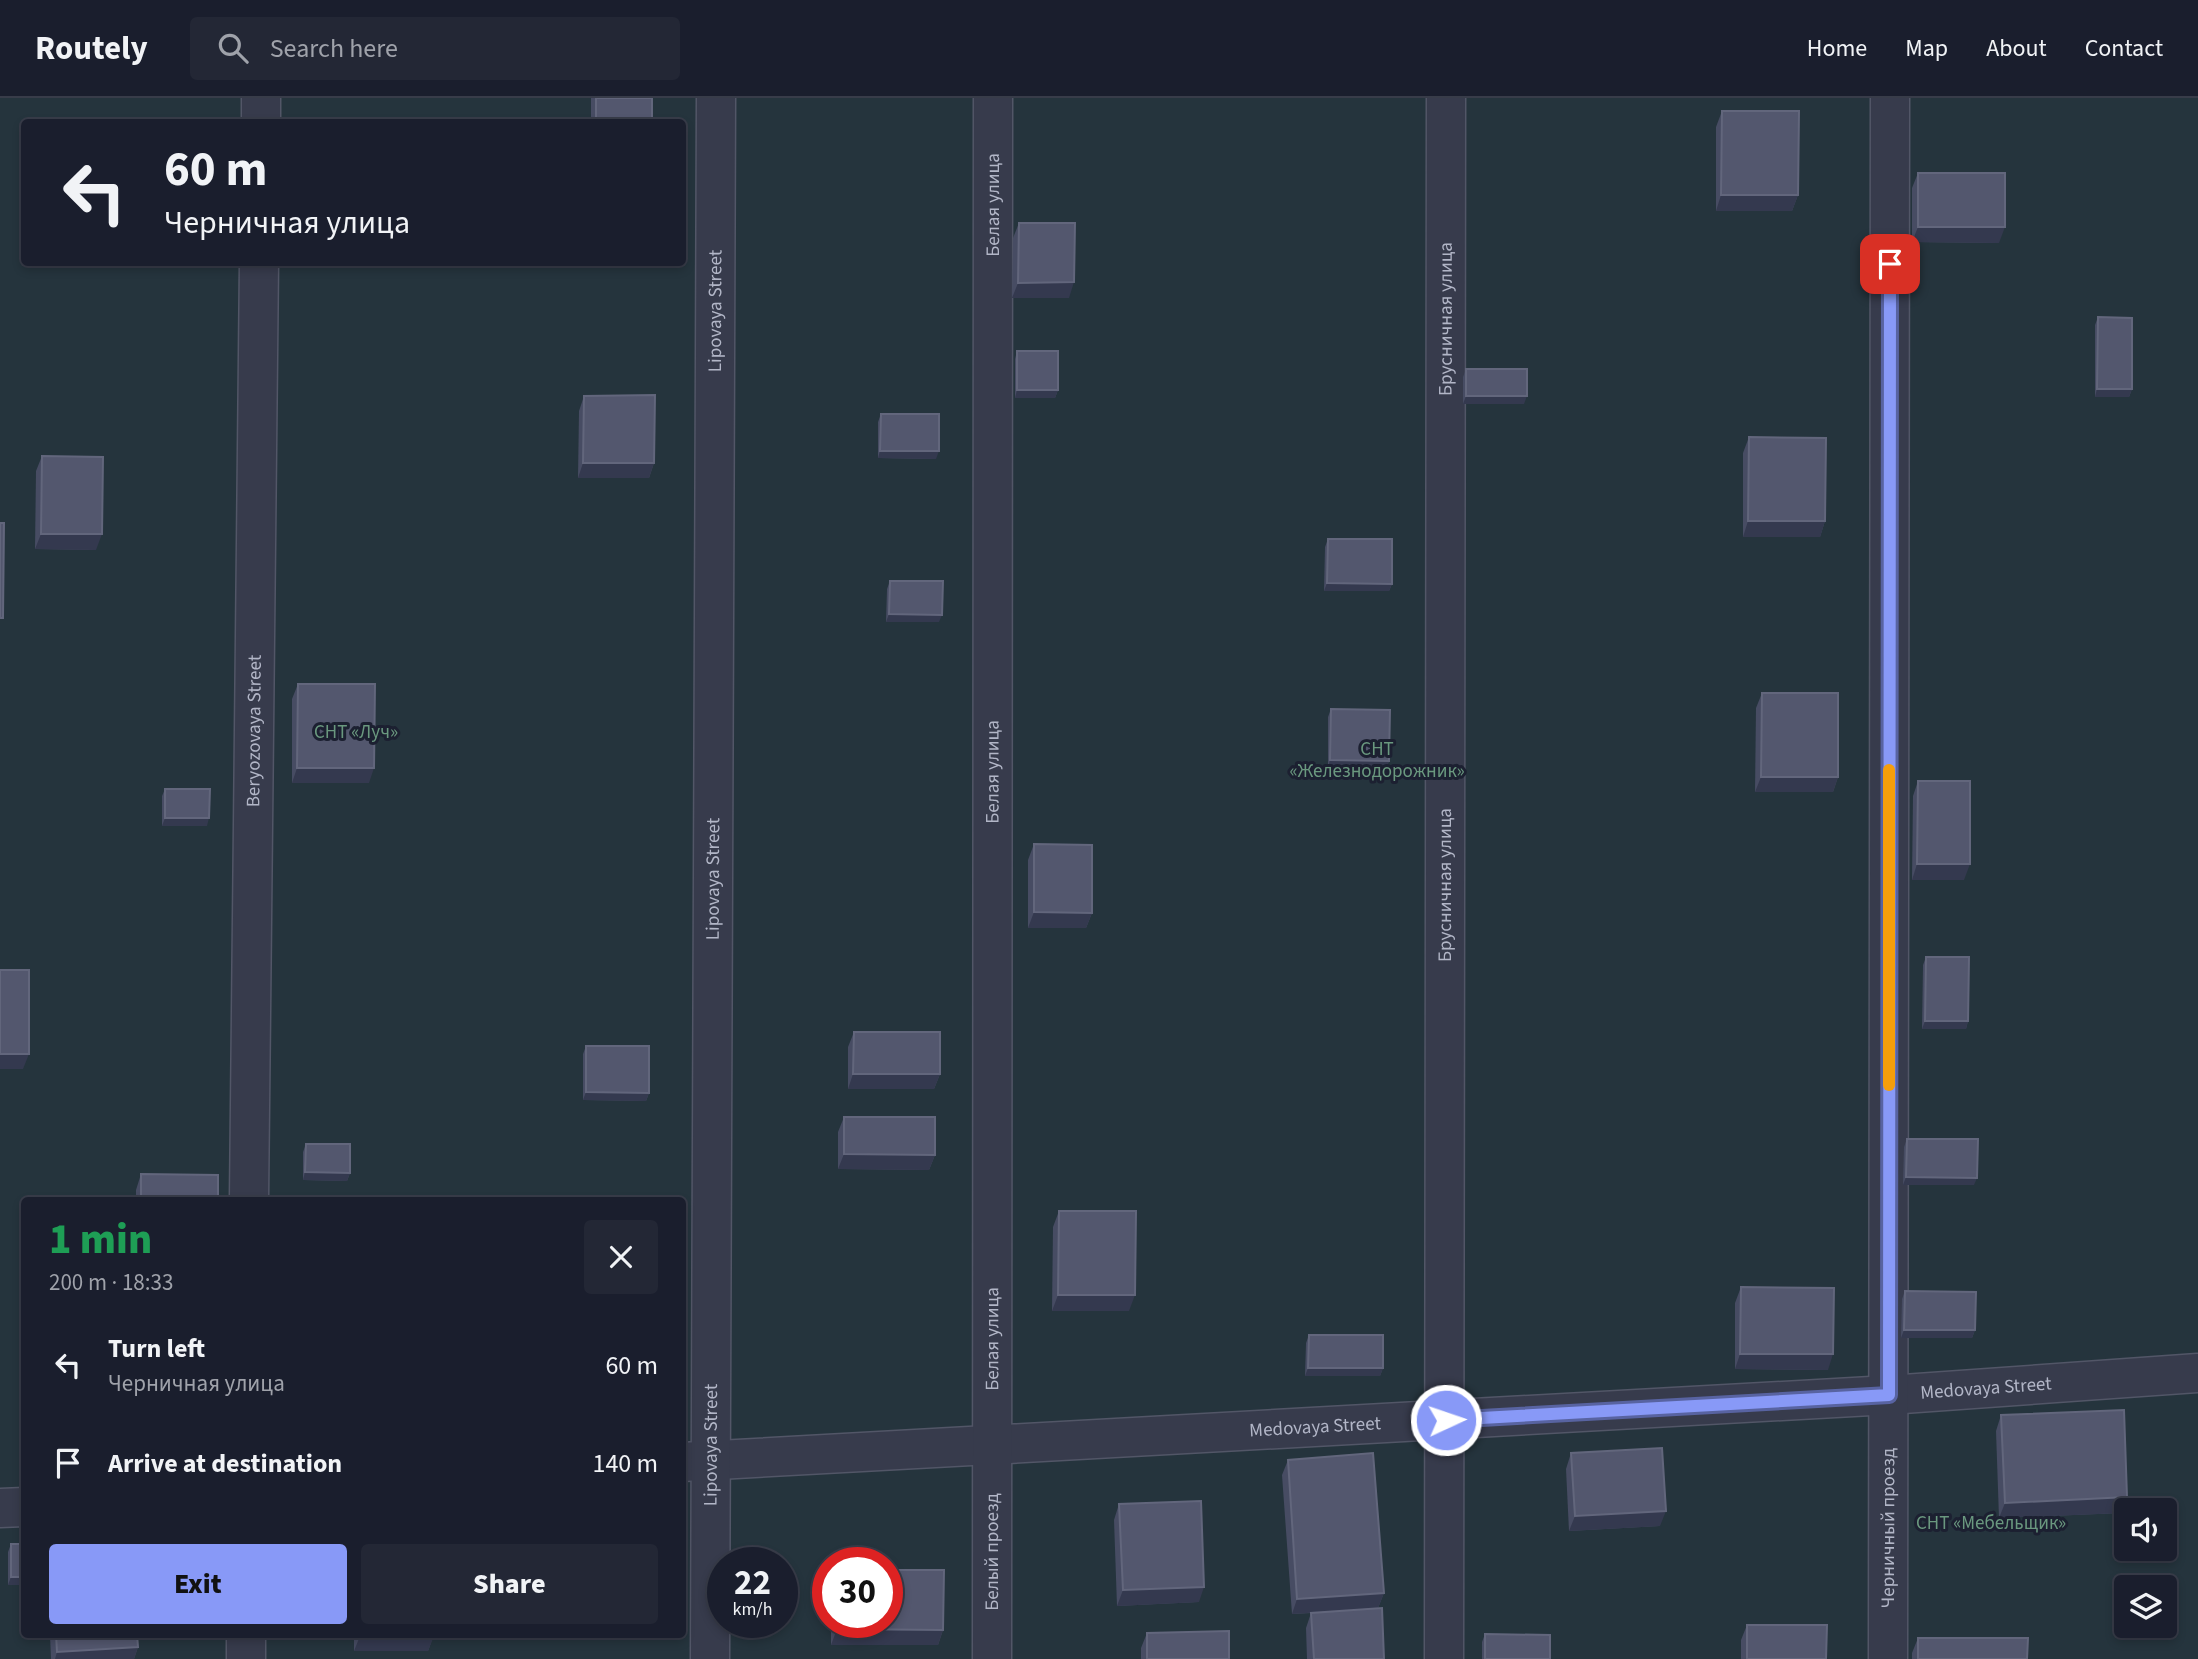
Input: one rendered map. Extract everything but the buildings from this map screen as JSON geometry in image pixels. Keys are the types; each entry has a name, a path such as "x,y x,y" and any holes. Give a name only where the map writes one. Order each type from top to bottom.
{"street":[{"path":"261,98 261,119"},
{"name":"Lipovaya Street","path":"710,1659 696,1461 716,98"},
{"name":"Белая улица","path":"993,98 994,1447"},
{"name":"Брусничная улица","path":"1444,1659 1446,98"},
{"name":"Черничный проезд","path":"1888,1659 1890,98"},
{"name":"Beryozovaya Street","path":"249,1197 260,266"},
{"name":"Medovaya Street","path":"696,1461 994,1447 1889,1395 2198,1373"},
{"name":"Белый проезд","path":"992,1659 994,1447"},
{"path":"0,1507 21,1507"},
{"path":"246,1638 246,1659"}],"green space":[{"name":"СНТ «Железнодорожник»","path":"0,98 2198,98 2198,1659 0,1659"}],"slow traffic":[{"path":"1889,770 1889,1085"}],"route":[{"path":"1446,1420 1889,1395 1890,264"}],"park label":[{"name":"СНТ «Луч»","path":"356,732"},
{"name":"СНТ «Мебельщик»","path":"1991,1523"}]}
